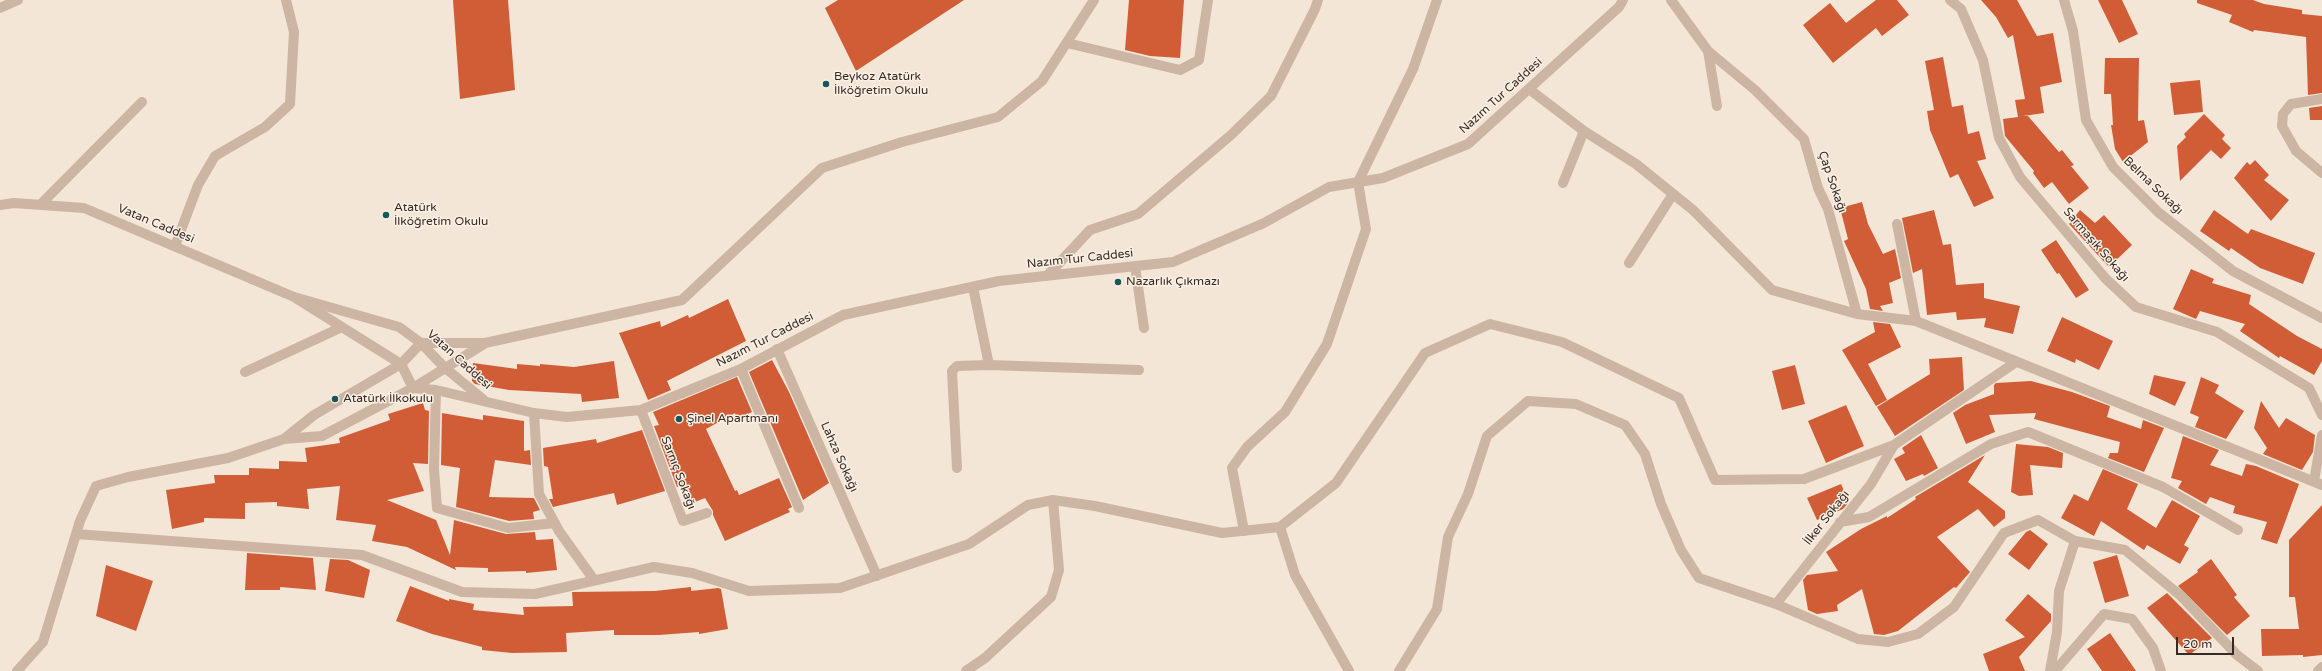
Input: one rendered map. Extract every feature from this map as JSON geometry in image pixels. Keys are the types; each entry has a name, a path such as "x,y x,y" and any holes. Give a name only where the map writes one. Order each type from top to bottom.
{"street":[{"path":"0,8 18,0"},
{"path":"175,246 198,185 215,156 266,127 290,104 294,32 286,0"},
{"path":"284,439 314,415 401,364 421,343 485,343 682,300 822,168 902,142 998,116 1042,81 1094,0"},
{"path":"1066,43 1180,70 1199,60 1208,0"},
{"path":"1047,276 1090,230 1138,214 1231,134 1271,96 1315,9 1318,0"},
{"path":"1244,531 1232,468 1247,447 1285,412 1327,344 1366,229 1358,182 1413,69 1437,0"},
{"name":"Nazım Tur Caddesi","path":"485,401 534,414 568,417 641,410 741,369 843,315 999,281 1173,262 1264,224 1329,187 1383,178 1468,144 1619,7 1624,0"},
{"name":"Çap Sokağı","path":"1671,0 1708,51 1754,90 1804,138 1818,188 1828,209 1857,314"},
{"name":"Sarmaşık Sokağı","path":"1950,0 1961,9 1983,60 1999,138 2020,177 2106,279 2136,307 2217,332 2309,388 2322,415"},
{"name":"Belma Sokağı","path":"2064,0 2073,31 2086,120 2113,167 2158,212 2233,271 2322,318"},
{"name":"Çap Sokağı","path":"1708,51 1717,106"},
{"path":"1529,89 1584,131 1636,164 1693,210 1772,290 1857,314 1916,321 2318,483 2322,435"},
{"path":"2322,99 2291,104 2284,114 2282,126 2296,151 2322,173"},
{"path":"40,205 142,102"},
{"path":"1563,183 1584,131"},
{"path":"1629,263 1673,194"},
{"name":"Vatan Caddesi","path":"0,205 14,203 84,208 294,297 399,327 421,343 444,367 485,401"},
{"path":"1897,224 1916,321"},
{"path":"1135,266 1144,328"},
{"path":"973,287 989,365"},
{"name":"Vatan Caddesi","path":"294,297 340,328 401,364"},
{"path":"76,534 362,555 462,592 535,594 654,566 692,573 749,591 840,588 969,544 1028,505 1053,500 1095,506 1222,533 1280,527 1336,483 1425,353 1490,324 1562,342 1679,398 1714,480 1804,479 1894,445 2016,362"},
{"path":"244,372 340,328"},
{"path":"17,671 43,642 76,534 96,486 128,477 228,458 284,439 322,436 413,388 444,367 485,343"},
{"name":"Lahza Sokağı","path":"778,349 877,576"},
{"path":"401,364 413,388"},
{"path":"957,468 952,371 957,366 989,365 1139,370"},
{"path":"741,369 799,508"},
{"name":"Vatan Caddesi","path":"413,388 436,390 485,401"},
{"path":"436,390 434,469 437,508 508,528 555,523"},
{"path":"1399,671 1437,609 1448,537 1468,494 1488,436 1528,401 1576,404 1625,425 1645,454 1660,504 1681,550 1699,578 1776,604 1858,639 1888,642 1918,634 1954,607 2004,533 2038,520 2075,542 2125,550 2181,596 2237,655 2258,671"},
{"name":"Sarnıç Sokağı","path":"641,410 683,521 707,513"},
{"path":"534,414 539,494 555,523 594,580"},
{"path":"1840,522 1869,517 1991,444 2028,432 2162,488 2238,530"},
{"name":"İlker Sokağı","path":"1776,604 1871,484 1894,445"},
{"path":"966,671 985,658 1051,597 1059,570 1053,500"},
{"path":"1280,527 1295,575 1349,671"},
{"path":"2050,671 2057,632 2059,591 2075,542"},
{"path":"2055,671 2104,614 2132,619 2153,648 2161,671"},
{"path":"2237,655 2246,671"},
{"path":"2318,671 2322,667"}],"building":[{"path":"453,0 508,0 515,90 460,99"},
{"path":"838,0 964,0 856,71 825,8"},
{"path":"1129,0 1184,0 1180,58 1150,56 1125,50"},
{"path":"1876,0 1897,0 1909,15 1882,36 1876,28 1833,63 1803,25 1830,3 1846,23"},
{"path":"1981,0 2017,0 2037,36 2053,33 2062,82 2040,87 2044,113 2023,116 2028,116 2059,152 2062,150 2074,165 2071,166 2089,188 2069,204 2052,182 2044,188 2033,173 2034,171 2005,136 2003,119 2018,117 2015,100 2025,99 2013,35 2008,38 1996,17"},
{"path":"2098,0 2122,0 2138,34 2119,43"},
{"path":"2197,0 2253,0 2264,4 2302,10 2302,14 2322,16 2322,93 2308,95 2306,37 2254,30 2253,32 2229,22 2232,15 2197,3"},
{"path":"1943,57 1952,107 1963,105 1968,134 1979,131 1986,159 1977,161 1994,198 1974,207 1958,174 1950,178 1930,130 1927,111 1934,110 1925,61"},
{"path":"2105,58 2139,58 2138,121 2144,120 2148,142 2123,162 2115,149 2111,125 2113,125 2111,94 2104,94"},
{"path":"2200,80 2203,112 2174,115 2170,83"},
{"path":"2322,106 2322,120 2310,120 2309,108"},
{"path":"2204,114 2225,135 2222,139 2231,148 2221,159 2211,150 2180,181 2177,146 2186,137 2184,134"},
{"path":"2255,160 2269,175 2264,180 2289,200 2271,221 2234,178 2247,162 2250,165"},
{"path":"1862,202 1868,224 1883,254 1895,249 1901,278 1889,283 1893,303 1880,306 1883,311 1870,309 1866,289 1844,241 1848,239 1840,208"},
{"path":"1934,210 1943,245 1951,244 1956,285 1984,283 1984,298 2020,306 2013,334 1984,327 1986,318 1957,320 1956,312 1927,315 1922,269 1913,273 1902,218"},
{"path":"2080,210 2095,223 2104,215 2132,245 2109,267 2069,224"},
{"path":"2214,210 2248,234 2251,229 2315,253 2303,284 2260,268 2231,248 2229,251 2200,231"},
{"path":"2056,240 2089,290 2076,298 2059,273 2057,274 2041,250"},
{"path":"2191,269 2214,279 2212,283 2251,295 2249,304 2297,336 2322,349 2322,361 2314,375 2280,356 2279,358 2240,331 2245,324 2200,311 2196,319 2173,309"},
{"path":"728,299 746,341 667,381 671,390 648,400 619,333 660,321 661,327 688,315 689,318"},
{"path":"2062,317 2113,341 2099,370 2076,359 2075,363 2047,351"},
{"path":"1873,322 1890,324 1901,347 1868,364 1887,400 1876,406 1842,350 1875,332"},
{"path":"1962,357 1964,390 1895,436 1877,407 1930,374 1929,359"},
{"path":"772,360 789,392 829,483 803,500 749,372"},
{"path":"614,361 619,398 582,402 581,394 509,390 475,384 472,381 473,363 517,369 517,364 540,366 540,364 574,367"},
{"path":"1795,365 1805,404 1782,410 1772,371"},
{"path":"2154,375 2186,382 2175,406 2149,394"},
{"path":"737,377 752,412 737,419 735,413 706,429 735,491 737,490 739,495 779,478 792,507 788,509 790,512 725,541 713,515 713,511 705,498 690,504 682,485 677,487 654,426 659,425 653,412"},
{"path":"2201,377 2219,385 2215,393 2244,411 2226,439 2195,427 2199,417 2190,413"},
{"path":"2031,381 2072,392 2110,406 2107,417 2141,429 2143,420 2164,428 2144,472 2108,458 2110,453 2118,453 2120,442 2034,419 2036,413 1989,415 1995,432 1966,444 1953,413 1965,405 1994,394 1994,385 1996,383"},
{"path":"2261,401 2279,428 2286,418 2315,435 2313,452 2302,470 2263,454 2267,448 2254,428"},
{"path":"423,403 425,410 429,411 428,464 413,463 424,491 387,500 436,520 450,555 454,520 506,534 535,532 536,540 553,539 557,570 526,573 526,571 488,572 488,568 455,567 456,570 407,547 372,541 376,525 336,520 340,486 307,489 309,509 277,506 277,502 245,503 245,519 204,518 204,522 172,529 166,490 215,483 214,475 249,475 249,468 279,469 279,461 307,462 305,448 340,443 339,438 390,420 388,414"},
{"path":"1846,405 1864,446 1826,463 1808,421"},
{"path":"442,413 483,420 483,415 524,421 524,451 530,450 531,465 495,460 489,497 534,498 540,510 533,512 534,519 509,521 456,507 460,468 441,465"},
{"path":"642,430 665,491 617,505 614,493 553,507 549,499 553,499 548,467 544,466 543,448 596,439 597,443"},
{"path":"1921,435 1938,468 1924,476 1923,474 1906,481 1894,459 1905,453 1902,448"},
{"path":"2183,436 2219,450 2210,465 2242,476 2246,464 2256,466 2299,484 2277,544 2261,539 2267,522 2233,513 2235,506 2210,497 2206,504 2178,488 2182,481 2171,478"},
{"path":"2016,444 2048,447 2063,453 2062,468 2030,465 2033,495 2019,496 2011,492"},
{"path":"1985,455 1968,482 2005,511 2005,518 1994,527 1978,509 1937,537 1970,572 1956,588 1954,587 1898,631 1884,635 1874,634 1862,589 1837,605 1838,611 1817,614 1808,610 1803,580 1807,575 1838,571 1826,552 1861,529 1887,516 1887,518 1916,499 1915,497"},
{"path":"2103,469 2138,484 2127,509 2156,528 2172,500 2200,516 2184,545 2189,548 2180,564 2147,545 2144,550 2101,521 2094,536 2061,518 2074,494 2088,501"},
{"path":"1841,484 1849,502 1843,509 1817,520 1807,498"},
{"path":"2322,505 2322,655 2303,657 2303,655 2262,656 2261,629 2299,629 2295,597 2289,597 2289,540"},
{"path":"2030,530 2048,544 2029,570 2008,554 2026,532"},
{"path":"247,553 313,558 316,590 280,587 280,590 245,590"},
{"path":"2117,555 2129,596 2105,603 2093,562"},
{"path":"330,559 348,560 370,570 364,598 325,591"},
{"path":"2211,559 2237,595 2234,597 2250,616 2227,635 2178,586 2198,572 2197,570"},
{"path":"106,565 153,581 136,631 96,616"},
{"path":"410,586 449,601 449,599 474,604 473,610 524,615 523,607 573,606 572,592 655,591 691,587 691,591 718,588 721,589 728,629 699,634 699,632 659,635 614,635 614,630 566,633 567,652 512,653 482,650 482,647 432,634 396,621"},
{"path":"2167,593 2212,638 2189,655 2147,608"},
{"path":"2028,594 2051,614 2051,621 2019,657 2025,671 1989,671 1983,654 2025,637 2005,620"},
{"path":"2110,633 2136,671 2102,671 2087,649"}],"place":[{"name":"Beykoz Atatürk İlköğretim Okulu","path":"826,84"},
{"name":"Atatürk İlköğretim Okulu","path":"386,215"},
{"name":"Nazarlık Çıkmazı","path":"1118,282"},
{"name":"Atatürk İlkokulu","path":"335,399"},
{"name":"Şinel Apartmanı","path":"679,419"}]}
